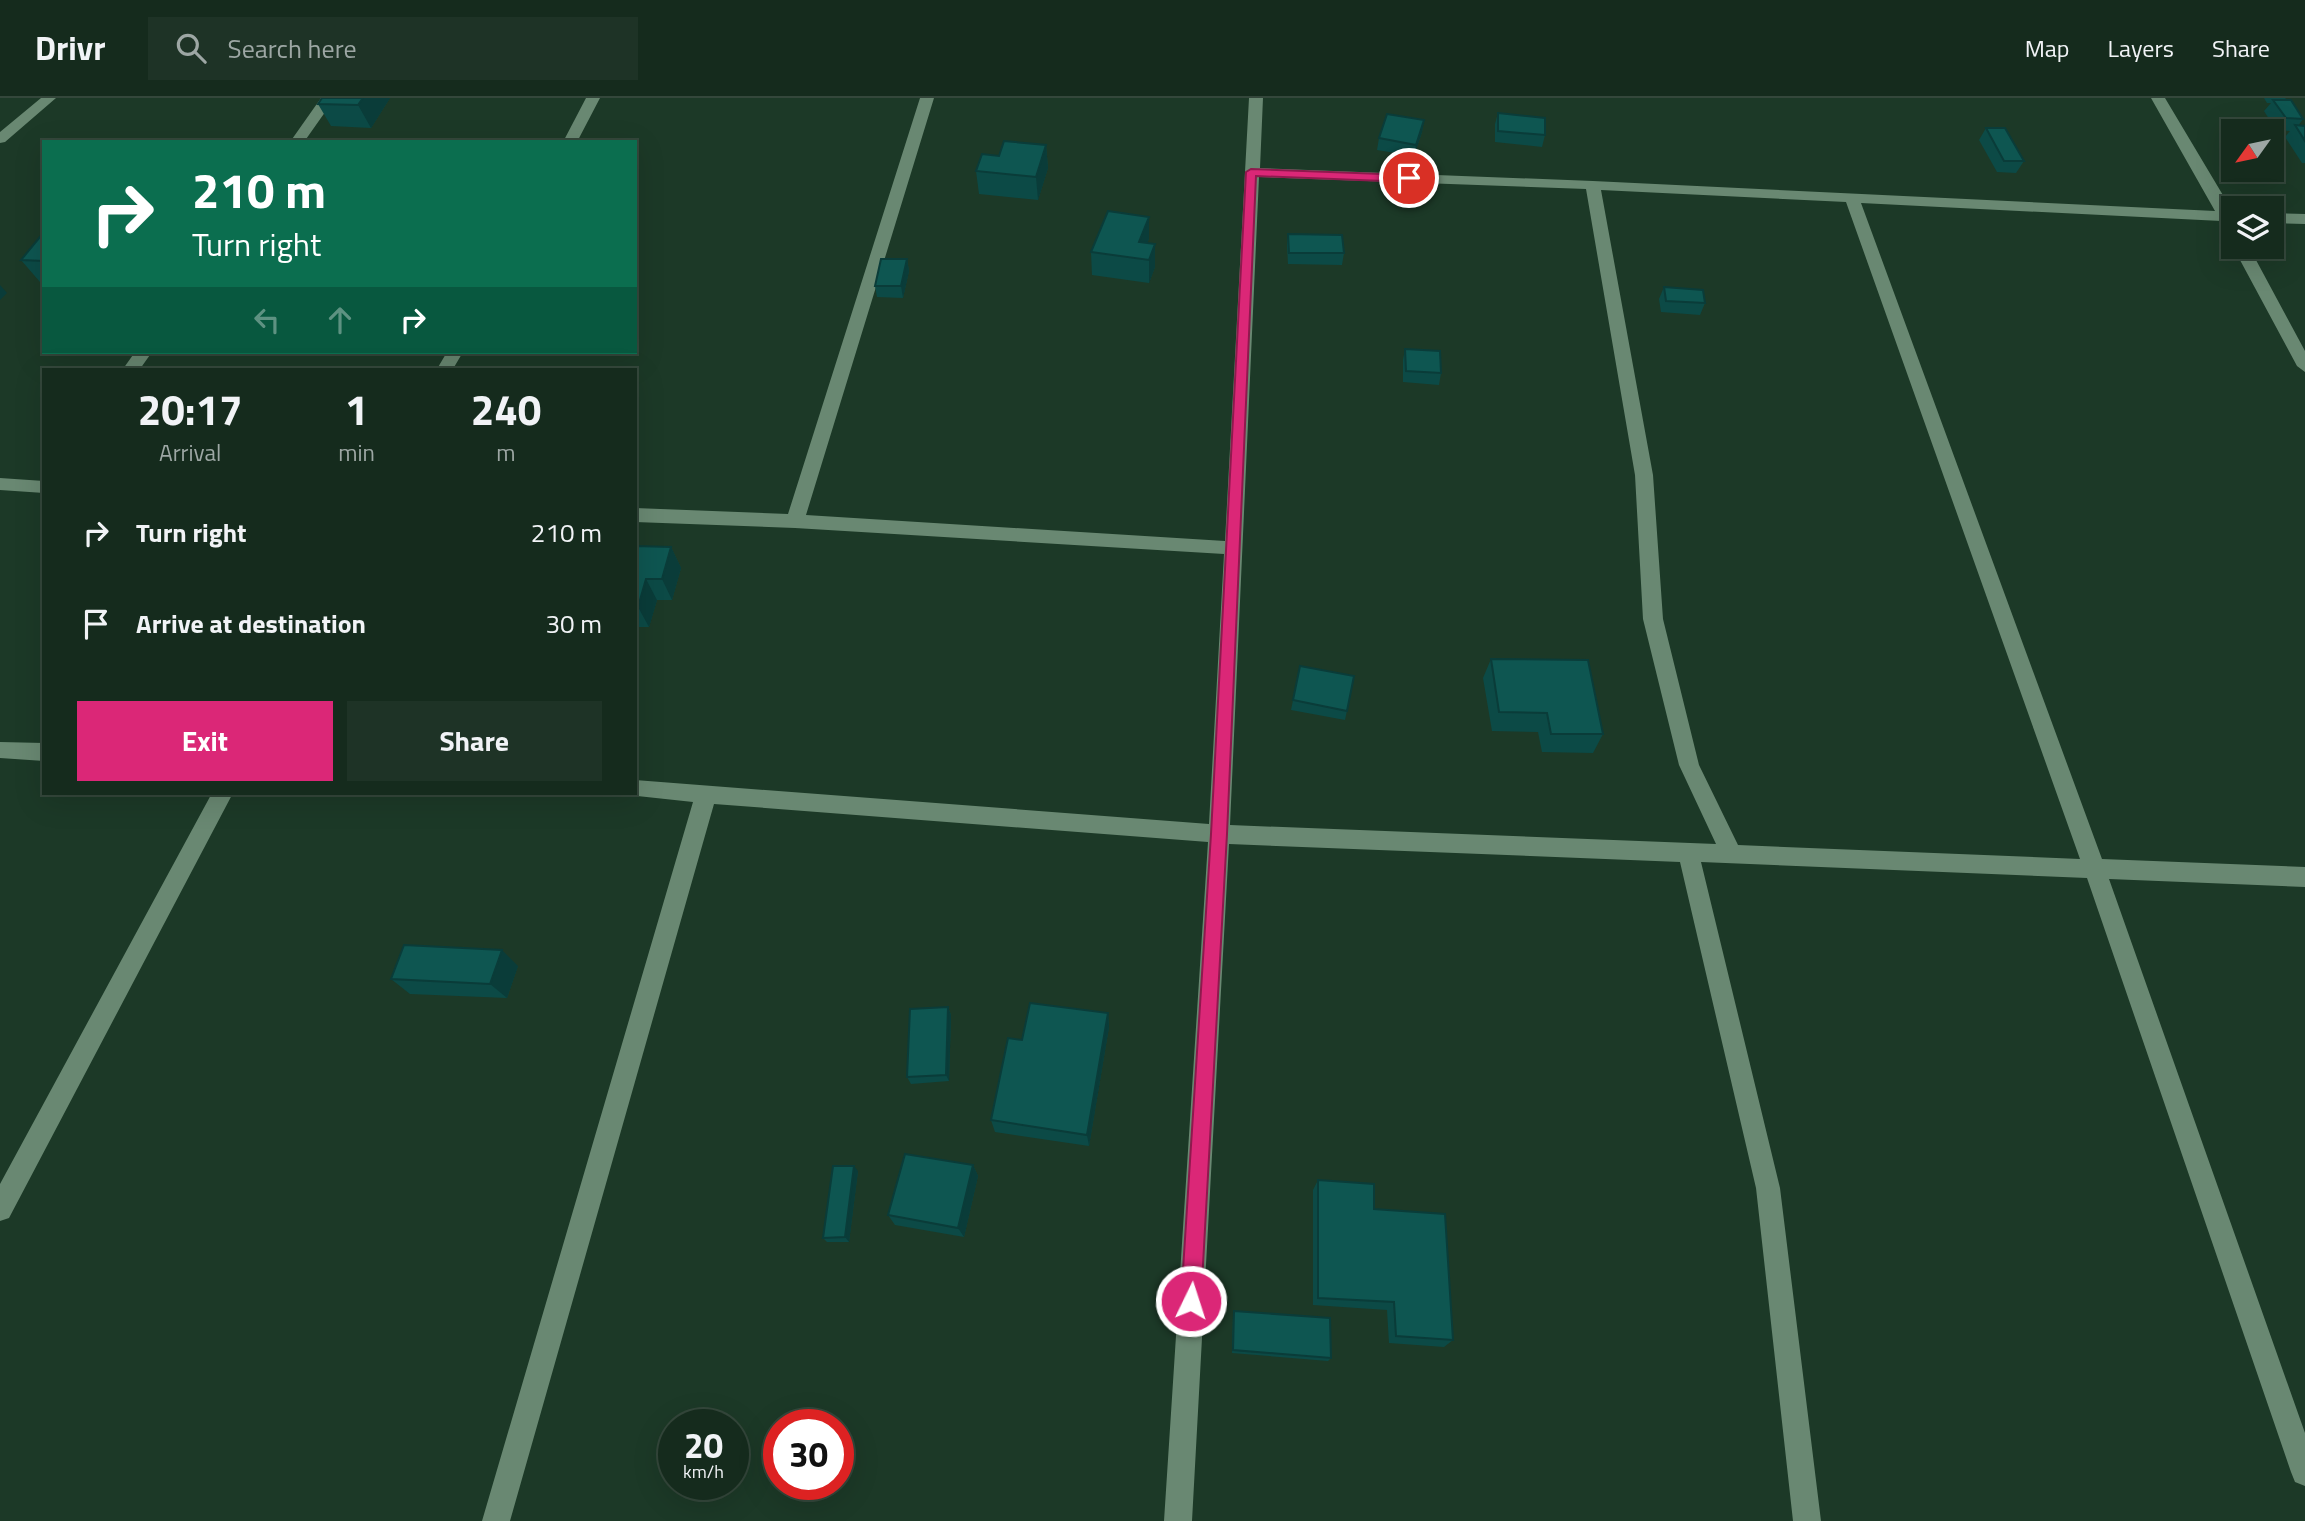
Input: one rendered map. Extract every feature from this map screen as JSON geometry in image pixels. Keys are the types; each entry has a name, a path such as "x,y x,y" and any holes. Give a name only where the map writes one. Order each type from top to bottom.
{"street":[{"path":"0,139 49,98"},
{"path":"298,140 328,98"},
{"path":"571,140 593,98"},
{"path":"796,521 927,98"},
{"path":"1178,1521 1219,834 1256,98"},
{"path":"2158,98 2221,204"},
{"path":"1251,172 1593,185 2221,217"},
{"path":"1593,185 1644,475 1653,619 1689,765 1731,853"},
{"path":"1852,199 2094,868 2305,1472"},
{"path":"2284,218 2305,219"},
{"path":"2248,259 2305,366"},
{"path":"132,368 142,354"},
{"path":"0,484 42,487"},
{"path":"637,515 796,521 1232,548"},
{"path":"0,750 42,752"},
{"path":"637,789 1219,834 2305,877"},
{"path":"496,1521 706,794"},
{"path":"0,1209 222,795"},
{"path":"1688,852 1768,1188 1807,1521"}],"building":[{"path":"322,98 363,98 358,105 318,104"},
{"path":"2273,100 2291,100 2303,119 2286,118"},
{"path":"1498,113 1545,118 1545,135 1498,131"},
{"path":"1387,114 1424,120 1416,145 1379,138"},
{"path":"2295,125 2305,126 2305,141"},
{"path":"1986,128 2005,128 2024,161 2004,161"},
{"path":"1004,141 1046,145 1036,177 976,171 982,154 999,156"},
{"path":"1108,211 1149,217 1139,242 1155,244 1149,260 1091,252"},
{"path":"42,234 42,261 21,260"},
{"path":"1288,234 1342,235 1344,253 1289,253"},
{"path":"881,259 907,259 901,286 875,286"},
{"path":"1664,287 1703,290 1705,303 1666,301"},
{"path":"1405,349 1440,351 1441,373 1406,371"},
{"path":"637,546 671,547 662,579 646,579 638,607"},
{"path":"1491,659 1588,660 1603,734 1551,734 1547,713 1499,712"},
{"path":"1300,666 1354,676 1347,711 1293,700"},
{"path":"404,945 502,950 490,984 391,979"},
{"path":"1030,1003 1108,1013 1087,1135 991,1120 1008,1038 1022,1040"},
{"path":"948,1007 946,1075 907,1077 910,1009"},
{"path":"905,1154 973,1165 958,1228 888,1215"},
{"path":"833,1166 854,1166 845,1237 823,1238"},
{"path":"1318,1180 1374,1184 1374,1209 1445,1214 1453,1340 1396,1336 1394,1302 1318,1298"},
{"path":"1234,1311 1330,1318 1331,1358 1233,1350"}],"route":[{"path":"1191,1301 1219,834 1251,172 1409,178"}]}
